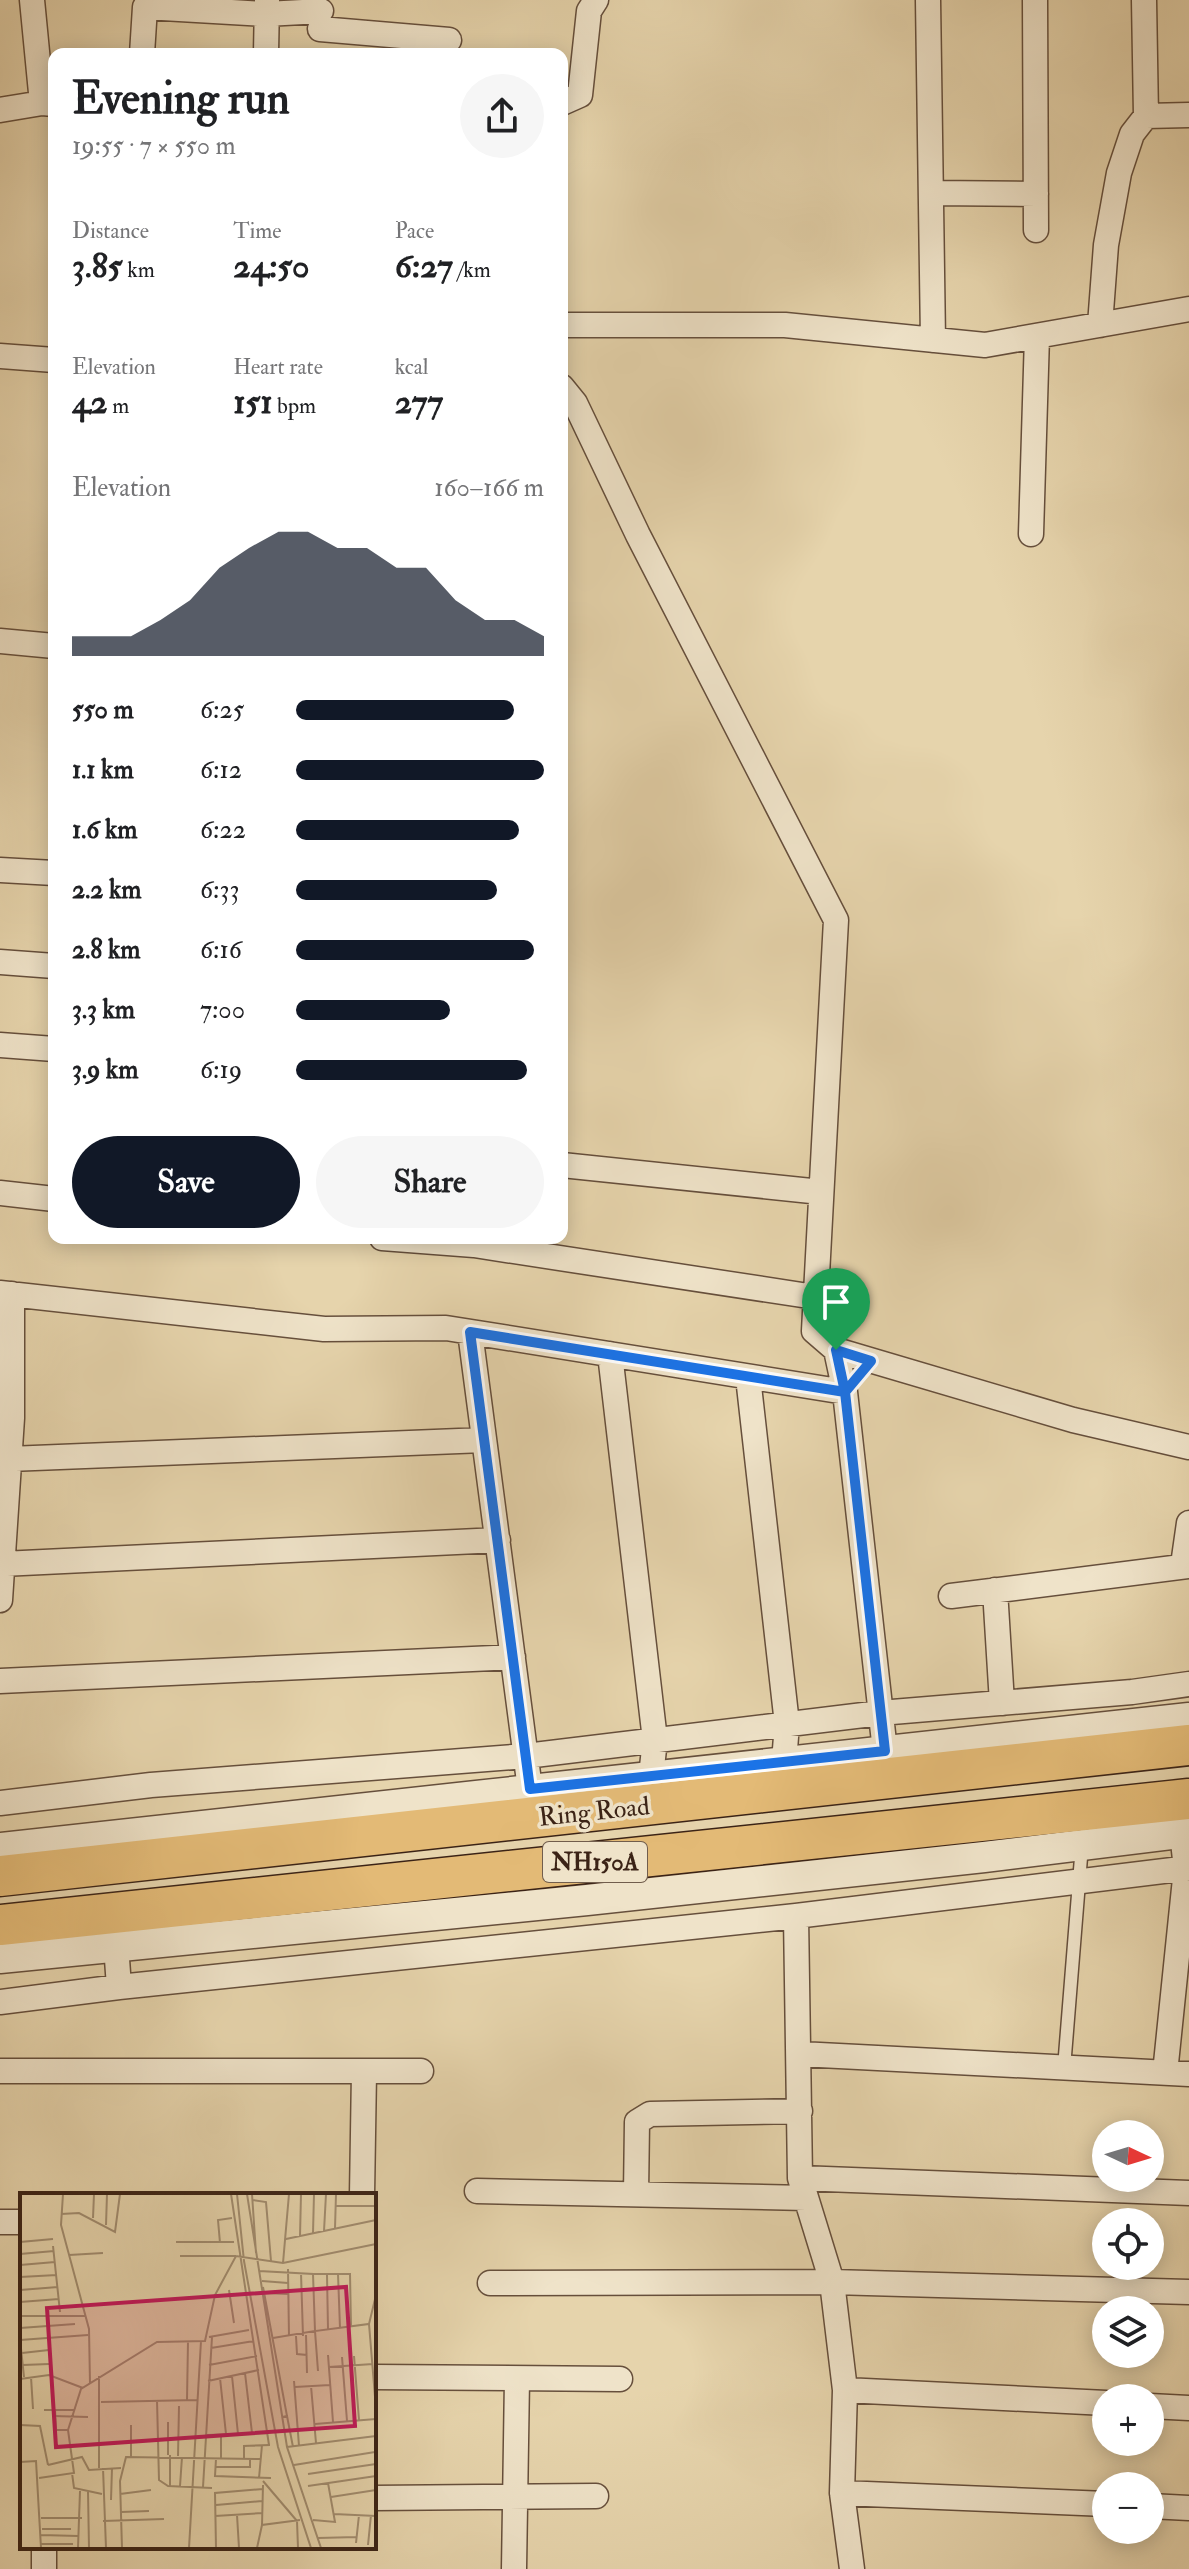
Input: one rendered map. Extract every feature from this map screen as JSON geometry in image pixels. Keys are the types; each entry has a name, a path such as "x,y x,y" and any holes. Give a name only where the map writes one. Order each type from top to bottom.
{"highway":[{"name":"Ring Road","path":"0,1876 1189,1745"},
{"name":"Ring Road","path":"0,1925 1187,1821"}],"street":[{"path":"0,110 48,103 32,0"},
{"path":"568,100 580,95 589,11 596,0"},
{"path":"928,0 933,340"},
{"path":"1035,0 1036,230"},
{"path":"1100,325 1106,245 1119,173 1132,134 1146,116 1144,0"},
{"path":"142,48 145,7 266,7 321,13 449,40"},
{"path":"266,7 266,48"},
{"path":"320,48 321,13"},
{"path":"1146,116 1189,115"},
{"path":"931,193 1036,194"},
{"path":"568,325 785,325 985,345 1189,309"},
{"path":"1031,534 1037,336"},
{"path":"0,356 48,360"},
{"path":"568,403 836,920 814,1331 836,1350 871,1361 1073,1420 1189,1447"},
{"path":"0,641 48,645"},
{"path":"0,870 48,873"},
{"path":"0,962 48,966"},
{"path":"0,1045 48,1049"},
{"path":"568,1166 821,1192"},
{"path":"0,1193 48,1198"},
{"path":"461,1244 815,1297"},
{"path":"0,1600 9,1459 6,1294 324,1329 446,1328 845,1392"},
{"path":"470,1332 530,1789"},
{"path":"836,1350 845,1392 885,1751"},
{"path":"610,1354 655,1740 651,1776"},
{"path":"845,1392 871,1361"},
{"path":"748,1377 787,1724 784,1762"},
{"path":"9,1459 484,1440"},
{"path":"951,1596 1186,1566 1189,1523"},
{"path":"2,1564 498,1540"},
{"path":"995,1590 1002,1703"},
{"path":"0,1681 513,1657"},
{"path":"0,1803 151,1785 526,1756 880,1713 1189,1684"},
{"path":"0,1848 1189,1718"},
{"path":"0,1958 531,1905 1082,1845 1187,1821 1188,1868 1177,2073 800,2054"},
{"path":"0,2002 796,1916 1188,1868"},
{"path":"531,1905 536,1944"},
{"path":"796,1916 803,2188 832,2282 845,2390 842,2493 852,2569"},
{"path":"385,1920 390,1959"},
{"path":"116,1945 119,1987"},
{"path":"0,2071 421,2071"},
{"path":"362,2193 364,2072"},
{"path":"636,2194 637,2122 650,2114 800,2111"},
{"path":"477,2191 636,2194 803,2188 1189,2193"},
{"path":"490,2283 832,2282 1189,2292"},
{"path":"376,2377 620,2379"},
{"path":"514,2569 517,2379"},
{"path":"845,2390 1092,2402"},
{"path":"1164,2407 1189,2408"},
{"path":"842,2493 1092,2503"},
{"path":"376,2498 596,2496"},
{"path":"1164,2507 1189,2508"}],"lane":[{"path":"1064,2068 1082,1845"}],"route":[{"path":"836,1350 845,1392 470,1332 530,1789 885,1751 845,1392 871,1361 836,1350"}]}
